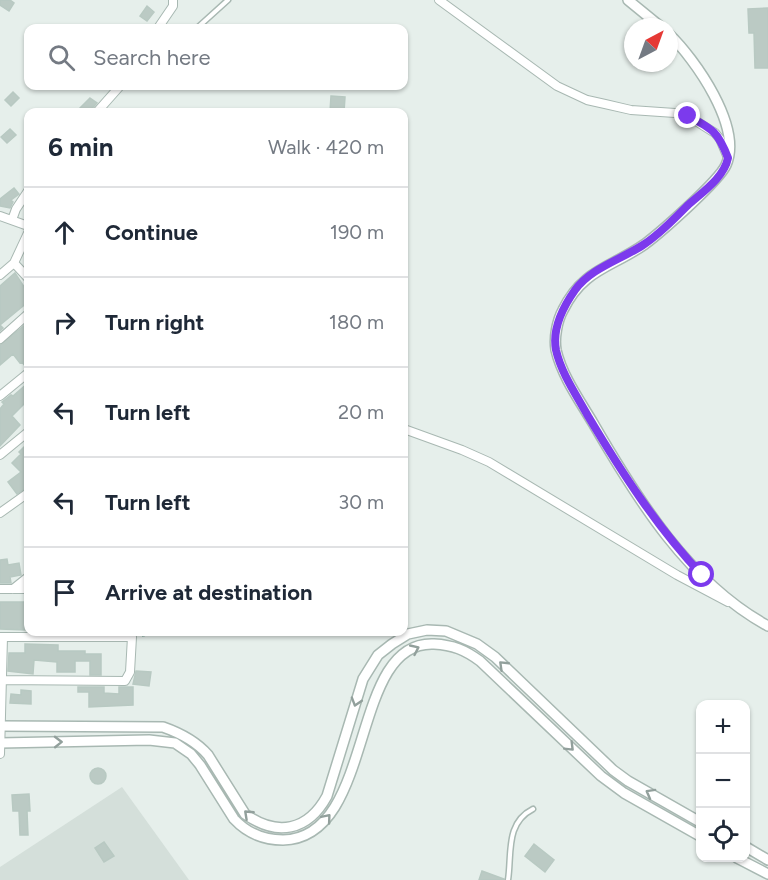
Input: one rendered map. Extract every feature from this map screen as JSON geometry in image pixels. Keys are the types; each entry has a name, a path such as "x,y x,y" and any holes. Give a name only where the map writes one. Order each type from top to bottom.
{"street":[{"path":"161,24 173,6 173,0"},
{"path":"439,0 563,90 587,100 623,108 688,116 715,133 728,158"},
{"path":"628,0 650,18"},
{"path":"678,43 690,56 725,119 729,142 728,158 718,176 660,232 645,244 593,273 581,283 561,313 556,348 585,410 646,508 678,549 734,605"},
{"path":"101,108 116,90"},
{"path":"12,220 24,197"},
{"path":"0,216 24,224"},
{"path":"0,274 14,263 24,242"},
{"path":"14,263 24,274"},
{"path":"0,339 24,318"},
{"path":"0,396 24,376"},
{"path":"408,430 489,462 677,575 768,626"},
{"path":"0,455 24,435"},
{"path":"0,513 24,496"},
{"path":"13,589 24,580"},
{"path":"0,589 24,589"},
{"path":"408,633 427,630 446,631 477,644 495,657 613,770 696,820"},
{"path":"0,726 163,727 190,739 208,755 245,814 272,828 291,827 303,822 320,808 327,796 363,679 378,655 404,636"},
{"path":"0,754 1,637 132,637 130,672 125,681 1,680"},
{"path":"0,743 164,741 183,748 200,765 240,825 259,837 275,840 298,838 312,832 322,824 339,800 377,695 392,666 409,651 420,646 449,645 462,648 480,661 601,776 624,793 696,834"},
{"path":"113,726 114,741"},
{"path":"750,849 768,860"},
{"path":"745,862 768,874"}],"lane":[{"path":"201,24 228,0"},
{"path":"508,880 513,831 524,814 533,809"}],"path":[{"path":"132,637 142,636"}],"shaded area":[{"path":"122,787 189,880 0,880 0,867"}],"building":[{"path":"0,0 10,0 14,3 9,11 0,5"},
{"path":"147,6 154,12 147,21 140,16"},
{"path":"768,8 768,68 755,68 754,33 749,33 748,9"},
{"path":"13,92 19,98 11,106 5,100"},
{"path":"331,96 345,97 344,108 330,108"},
{"path":"90,98 97,103 93,108 80,108"},
{"path":"10,129 16,135 7,143 1,137"},
{"path":"14,188 19,194 11,200 13,202 10,208 0,206 0,199"},
{"path":"15,273 24,287 24,305 0,325 0,286"},
{"path":"24,326 24,364 13,354 0,365 0,345"},
{"path":"24,386 24,404 12,416 20,425 0,446 0,409 4,404 2,402 11,395 13,396"},
{"path":"24,447 24,490 17,494 8,482 21,472 12,463 21,454 19,452"},
{"path":"7,559 8,565 19,563 21,575 10,577 11,583 0,583 0,560"},
{"path":"0,602 24,602 24,630 0,629"},
{"path":"25,644 58,645 58,651 85,651 85,654 101,654 101,675 90,675 90,661 75,661 75,672 57,672 57,662 34,660 33,674 8,671 9,653 25,653"},
{"path":"136,671 151,672 149,686 133,684"},
{"path":"78,687 104,687 104,693 119,694 119,687 133,687 133,705 89,707 89,692 78,692"},
{"path":"21,690 31,691 31,704 10,703 11,694 21,695"},
{"path":"95,768 101,768 106,776 104,782 95,784 90,779 90,773"},
{"path":"29,794 28,835 20,835 19,811 13,811 12,795"},
{"path":"104,842 114,856 104,862 95,848"},
{"path":"534,844 554,860 545,872 525,856"},
{"path":"482,871 504,879 504,880 479,880"}],"route":[{"path":"688,116 710,128 720,139 728,158 727,163 718,176 660,232 645,244 593,273 581,283 561,313 556,348 559,359 585,410 611,454 646,508 702,575"}]}
